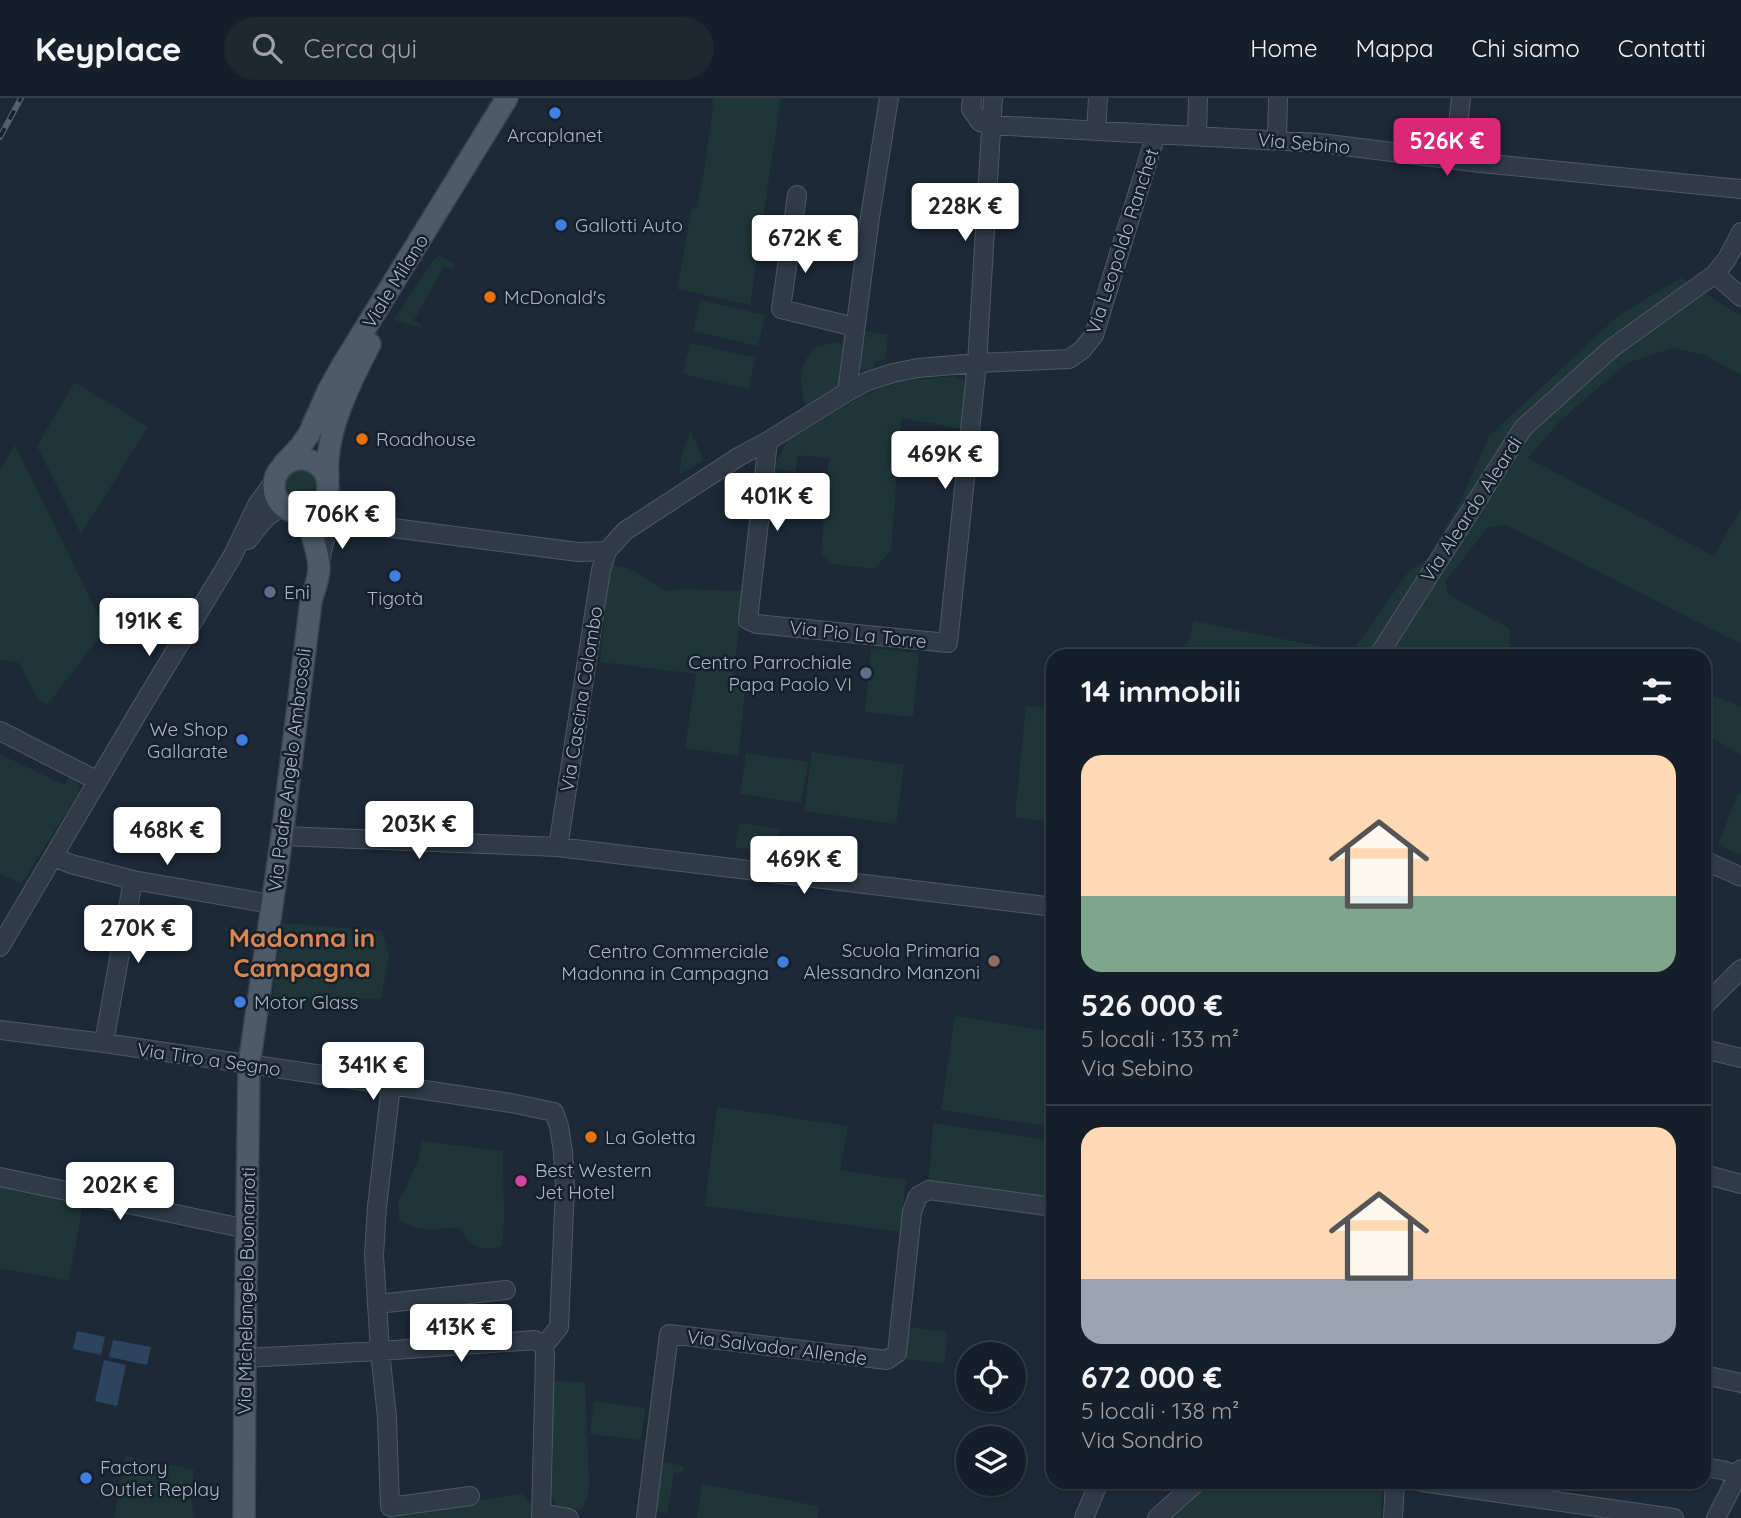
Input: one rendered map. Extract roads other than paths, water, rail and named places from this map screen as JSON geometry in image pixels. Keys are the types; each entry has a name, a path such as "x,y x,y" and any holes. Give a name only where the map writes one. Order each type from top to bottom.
{"main road":[{"name":"Viale Milano","path":"284,464 309,434 342,366 507,98"},
{"name":"Viale Milano","path":"328,477 329,443 361,362 403,284 515,98"},
{"path":"309,459 324,469 328,477 327,495 305,509 276,496 273,483 278,470 292,460 309,459"},
{"name":"Via Padre Angelo Ambrosoli","path":"249,1065 282,836 311,601 319,564 305,509"},
{"name":"Via Padre Angelo Ambrosoli","path":"305,509 311,601"},
{"name":"Via Michelangelo Buonarroti","path":"244,1518 249,1065"}],"street":[{"path":"847,392 889,98"},
{"path":"972,98 971,109 980,122 991,125"},
{"path":"977,363 993,98"},
{"path":"1096,130 1098,98"},
{"path":"1197,135 1198,98"},
{"path":"1277,140 1278,98"},
{"path":"1454,159 1461,98"},
{"name":"Via Sebino","path":"991,125 1320,143 1741,189"},
{"name":"Via Leopoldo Ranchet","path":"607,551 625,531 740,456 868,381 918,369 1069,359 1082,350 1094,335 1156,134"},
{"path":"797,195 781,309 855,327"},
{"name":"Via Aleardo Aleardi","path":"1382,649 1523,428 1612,348 1714,274 1727,259 1741,232"},
{"path":"1714,274 1741,297"},
{"name":"Via Pio La Torre","path":"768,441 748,620 757,624 948,643 977,363"},
{"path":"0,947 233,555 257,506 273,483"},
{"path":"233,555 275,510 305,509 326,523 578,552 607,551"},
{"name":"Via Padre Angelo Ambrosoli","path":"319,564 326,535 340,523"},
{"name":"Via Cascina Colombo","path":"558,847 599,582 607,551"},
{"path":"0,732 98,781"},
{"path":"282,836 558,847 1046,906"},
{"path":"54,857 133,880 271,904"},
{"path":"1711,863 1741,877"},
{"path":"104,1043 133,880"},
{"path":"0,958 22,912"},
{"path":"1711,999 1741,970"},
{"name":"Via Tiro a Segno","path":"0,1030 391,1085 554,1112 561,1139 565,1186 559,1327 544,1346"},
{"path":"1711,1051 1741,1058"},
{"path":"391,1085 374,1255 387,1418 390,1507 470,1496"},
{"path":"1711,1176 1741,1184"},
{"path":"0,1177 247,1230"},
{"name":"Via Salvador Allende","path":"646,1518 670,1334 887,1360 897,1353 912,1212 918,1196 929,1190 1046,1207"},
{"path":"377,1304 506,1290"},
{"path":"244,1358 535,1340 544,1346 545,1368 541,1515 569,1518"},
{"path":"1711,1377 1741,1383"},
{"path":"1711,1468 1739,1472 1716,1518"},
{"path":"1084,1518 1096,1489"},
{"path":"1157,1518 1189,1489"},
{"path":"1393,1518 1395,1489"},
{"path":"1471,1489 1674,1518"}],"water":[{"path":"77,1331 105,1337 101,1355 73,1349"},
{"path":"113,1340 151,1347 147,1365 109,1357"},
{"path":"104,1360 126,1365 117,1406 95,1401"}],"railway":[{"path":"0,137 21,98"}],"place":[{"name":"Arcaplanet","path":"555,113"},
{"name":"Gallotti Auto","path":"561,225"},
{"name":"McDonald's","path":"490,297"},
{"name":"Roadhouse","path":"362,439"},
{"name":"Tigotà","path":"395,576"},
{"name":"Eni","path":"270,592"},
{"name":"Centro Parrochiale Papa Paolo VI","path":"866,673"},
{"name":"We Shop Gallarate","path":"242,740"},
{"name":"Scuola Primaria Alessandro Manzoni","path":"994,961"},
{"name":"Centro Commerciale Madonna in Campagna","path":"783,962"},
{"name":"Motor Glass","path":"240,1002"},
{"name":"La Goletta","path":"591,1137"},
{"name":"Best Western Jet Hotel","path":"521,1181"},
{"name":"Factory Outlet Replay","path":"86,1478"}],"district":[{"name":"Madonna in Campagna","path":"302,952"}]}
